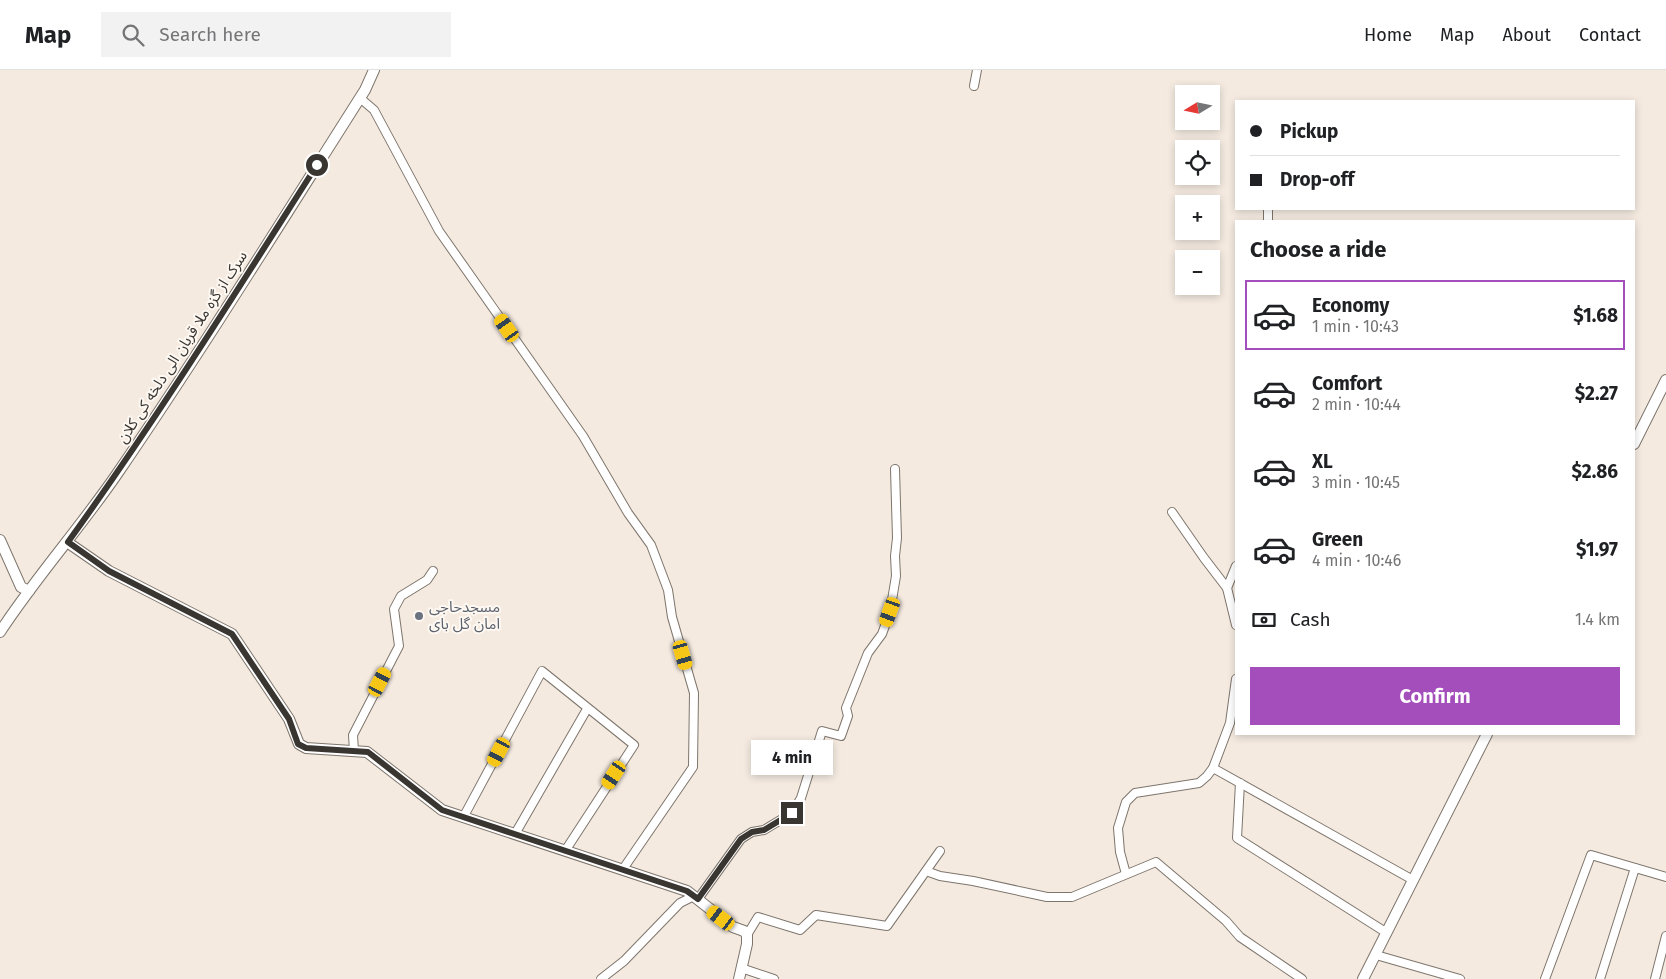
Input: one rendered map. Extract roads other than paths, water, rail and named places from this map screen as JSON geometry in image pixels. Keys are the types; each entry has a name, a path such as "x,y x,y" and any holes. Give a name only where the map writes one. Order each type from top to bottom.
{"street":[{"name":"سرک از گزه ملا قربان الی دلخه کی کلان","path":"0,632 116,475 192,361 360,98 374,70"},
{"path":"974,86 977,70"},
{"path":"360,98 374,110 439,231 583,436 628,513 651,545 668,590 672,617 694,693 693,767 623,869"},
{"path":"1635,442 1666,380"},
{"path":"601,979 624,961 680,903 696,897 741,839 752,832 764,830 792,813 801,798 822,731 841,736 848,716 846,708 868,653 882,634 890,612 896,576 895,469"},
{"path":"1172,512 1227,588 1235,621"},
{"path":"0,540 21,587 29,591"},
{"path":"68,542 109,571 232,634 289,719 298,744 306,748 368,752 442,810 687,891 733,927 744,931 747,935"},
{"path":"1227,588 1235,568"},
{"path":"354,751 353,735 399,646 394,609 401,596 427,580 433,571"},
{"path":"464,816 542,671 634,745 565,851"},
{"path":"1126,874 1120,852 1118,828 1126,802 1135,793 1199,783 1207,776 1213,768 1230,723 1235,686"},
{"path":"515,834 587,709"},
{"path":"1363,979 1486,735"},
{"path":"1213,768 1414,880"},
{"path":"1240,783 1237,838 1387,933"},
{"path":"739,979 747,944 747,935 758,917 800,930 816,915 887,926 940,851"},
{"path":"1545,979 1591,855 1666,877"},
{"path":"926,871 940,876 1047,897 1072,897 1156,862 1226,921 1240,937 1302,979"},
{"path":"1600,979 1635,868"},
{"path":"1655,979 1666,936"},
{"path":"1376,955 1460,979"},
{"path":"741,968 774,979"}],"place":[{"name":"مسجدحاجی امان گل بای","path":"419,616"}]}
